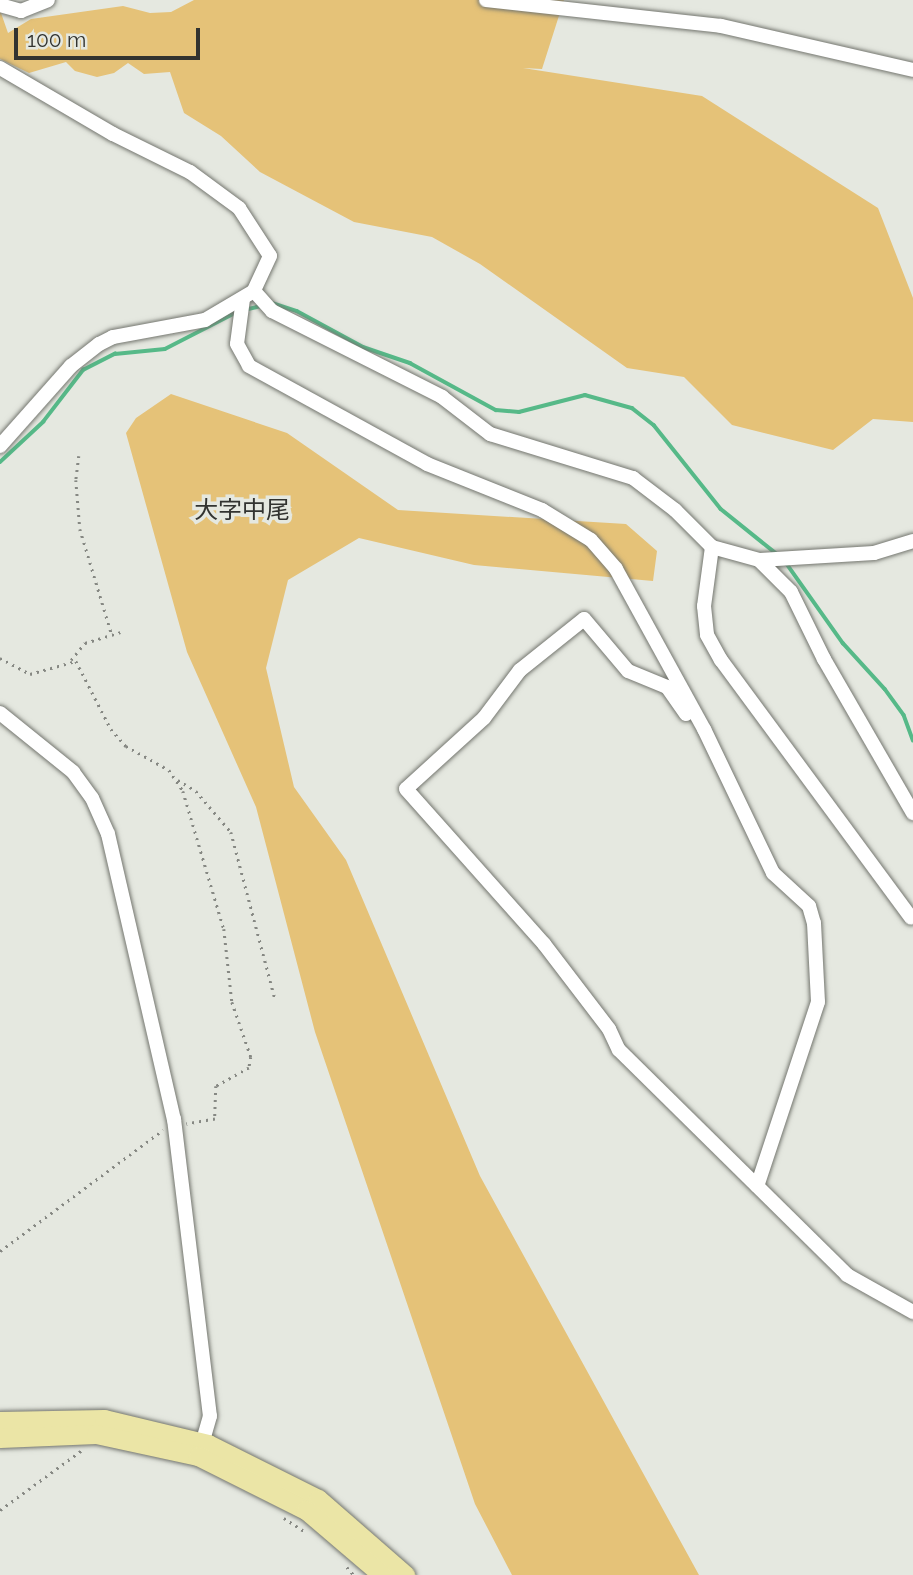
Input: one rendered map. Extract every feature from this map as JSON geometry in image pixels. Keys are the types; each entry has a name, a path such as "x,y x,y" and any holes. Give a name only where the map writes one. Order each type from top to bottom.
{"main road":[{"path":"0,1421 104,1419 254,1463 318,1499 354,1526 405,1575"},
{"path":"0,1438 96,1434 200,1449 306,1510 382,1575"}],"street":[{"path":"0,5 21,11 48,0"},
{"path":"488,0 720,26 913,70"},
{"path":"0,68 113,134 190,172 233,202 269,250 249,295 237,344 249,366 428,464 542,510 600,547 704,729 773,873 809,906 814,923 818,1002 757,1186"},
{"path":"0,446 71,366 99,344 113,337 194,323 249,295"},
{"path":"249,295 276,314 442,397 490,434 633,478 675,510 712,547 759,560 874,553 913,541"},
{"path":"712,547 704,607 707,635 783,748 816,785 888,892 911,918"},
{"path":"759,560 791,592 824,659 913,813"},
{"path":"704,729 691,722 667,687 628,671 584,620 520,670 469,734 406,789 544,944 610,1029 619,1051 847,1275 913,1311"},
{"path":"0,713 63,762 100,815 153,1020 174,1125 209,1416 200,1449"}],"path":[{"path":"79,456 75,480 80,529 112,635"},
{"path":"0,658 30,674 71,660 85,643 120,632"},
{"path":"71,660 80,666 97,707 126,746 169,770 178,780 195,791 231,832 275,998"},
{"path":"0,1251 138,1146 174,1125 215,1119 216,1086 249,1068 251,1057 228,984 224,929 178,780"},
{"path":"0,1510 85,1448"},
{"path":"275,1512 314,1538"},
{"path":"344,1564 354,1575"}],"shaded area":[{"path":"194,0 564,0 542,69 523,68 702,96 878,208 913,298 913,422 873,419 833,450 732,425 684,377 627,368 480,264 432,237 354,222 260,172 221,136 184,113 170,72 144,74 128,63 114,73 97,77 75,71 66,62 29,73 0,59 0,10 8,33 31,19 123,6 150,13 171,12"},
{"path":"171,394 287,433 398,510 626,524 657,551 653,581 474,565 359,538 288,580 266,668 294,787 346,860 480,1176 699,1575 512,1575 475,1504 315,1032 256,807 187,652 126,433 136,418"}],"waterway":[{"path":"272,303 297,311 363,347 410,363 496,410 519,412 585,395 632,408 654,425 721,509 777,554"},
{"path":"244,310 261,306"},
{"path":"0,462 43,422 83,370 115,354 165,349 237,312"},
{"path":"787,564 843,643 885,689 904,715 913,740"}],"district":[{"name":"大字中尾","path":"242,510"}]}
